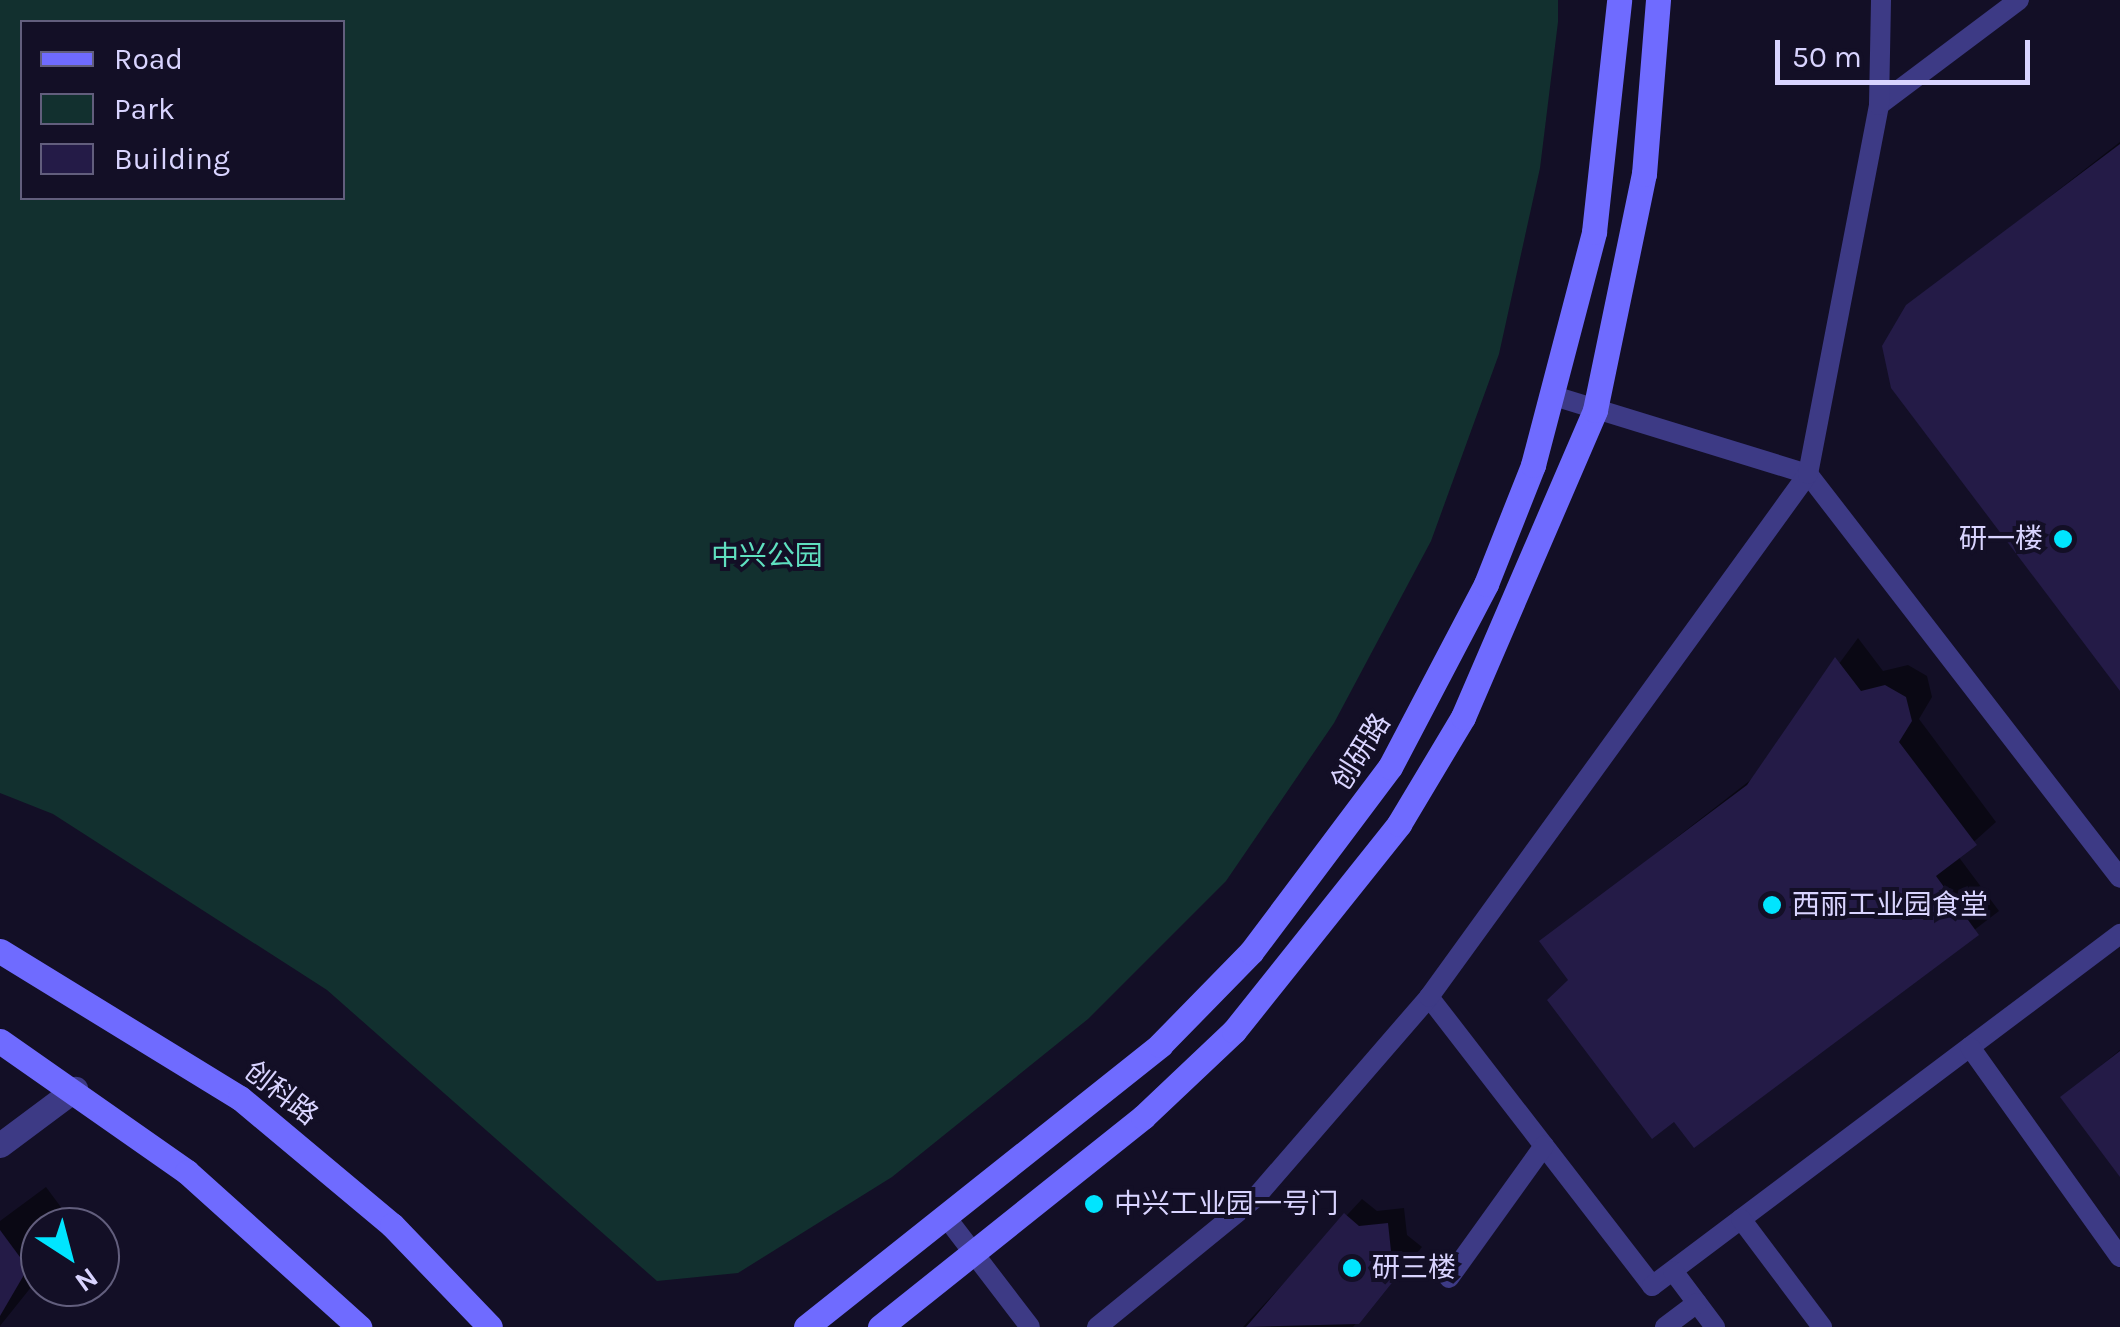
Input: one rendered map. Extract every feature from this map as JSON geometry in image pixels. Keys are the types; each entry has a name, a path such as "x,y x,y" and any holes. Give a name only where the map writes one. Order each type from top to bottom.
{"main road":[{"name":"创研路","path":"806,1327 950,1221 1160,1045 1330,853 1390,767 1486,584 1554,396 1600,196 1619,0"},
{"path":"880,1327 974,1254 1234,1032 1400,824 1519,604 1595,410 1644,174 1658,0"},
{"name":"创科路","path":"0,951 240,1098 392,1226 490,1327"},
{"path":"0,1041 75,1089 283,1252 359,1327"}],"street":[{"path":"0,1145 75,1089"}],"lane":[{"path":"1097,1327 1255,1198 1428,997 1808,474 1880,105 1882,0"},
{"path":"1880,105 2020,0"},
{"path":"1554,396 1808,474 2120,878"},
{"path":"1428,997 1652,1286 2120,934"},
{"path":"1970,1047 2120,1258"},
{"path":"1449,1278 1544,1146"},
{"path":"1741,1219 1822,1327"},
{"path":"950,1221 1030,1327"},
{"path":"1673,1271 1715,1327"},
{"path":"1665,1327 1696,1303"}],"green space":[{"name":"中兴公园","path":"0,0 1558,0 1540,168 1499,354 1431,541 1334,723 1226,881 1088,1019 892,1177 738,1273 657,1281 327,990 53,814 0,793"}],"building":[{"name":"研一楼","path":"2120,144 2120,691 1891,388 1882,346 1906,305"},
{"name":"西丽工业园食堂","path":"1835,657 1861,691 1885,685 1906,697 1912,721 1899,742 1977,845 1936,876 1979,935 1694,1148 1674,1122 1652,1139 1547,1000 1568,980 1539,941 1747,785"},
{"path":"2120,1051 2120,1177 2060,1097"},
{"name":"研三楼","path":"1344,1213 1359,1226 1388,1223 1391,1251 1407,1264 1359,1324 1246,1327"},
{"path":"0,1230 20,1257 20,1282 0,1316"}],"place":[{"name":"研一楼","path":"2063,539"},
{"name":"西丽工业园食堂","path":"1772,905"},
{"name":"中兴工业园一号门","path":"1094,1204"},
{"name":"研三楼","path":"1352,1268"}]}
